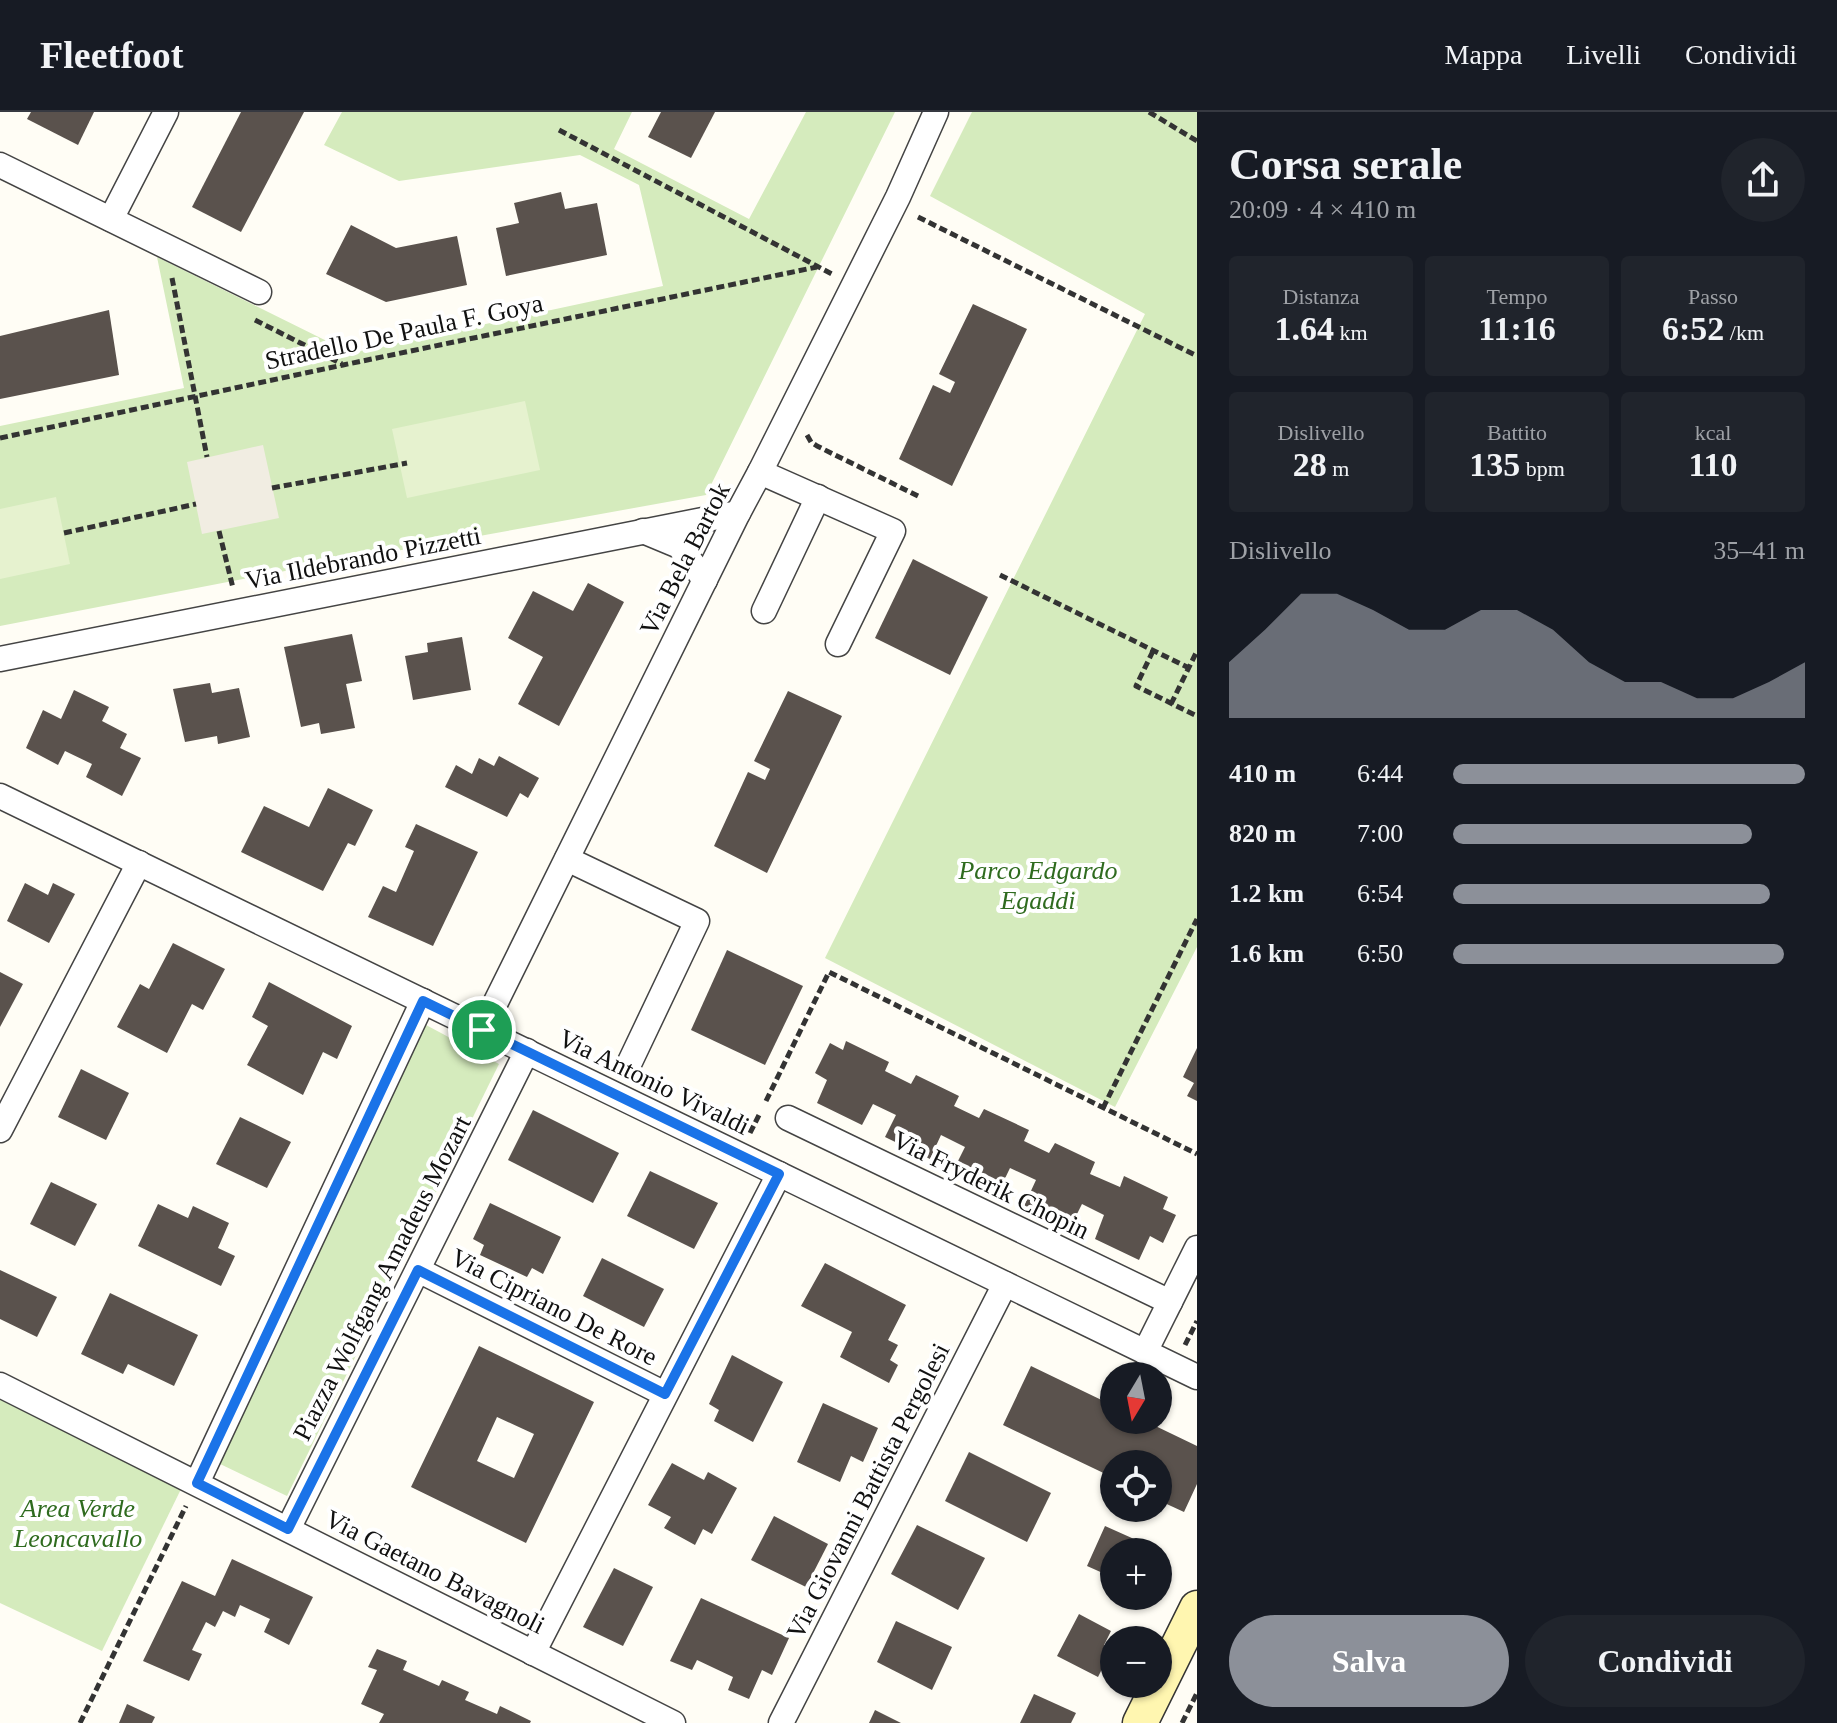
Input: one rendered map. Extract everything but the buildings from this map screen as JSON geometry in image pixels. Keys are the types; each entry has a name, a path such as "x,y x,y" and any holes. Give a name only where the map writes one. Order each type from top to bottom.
{"street":[{"path":"111,219 166,112"},
{"name":"Via Bela Bartok","path":"482,1030 898,197 936,112"},
{"path":"0,165 259,292"},
{"path":"760,472 893,531 838,644"},
{"path":"764,611 818,497"},
{"name":"Via Ildebrando Pizzetti","path":"0,659 738,513"},
{"path":"643,531 679,546 705,580"},
{"name":"Via Antonio Vivaldi","path":"0,796 1197,1377"},
{"path":"567,859 697,921 629,1064"},
{"path":"0,1130 139,863"},
{"path":"197,1483 423,1001"},
{"name":"Piazza Wolfgang Amadeus Mozart","path":"288,1529 527,1051"},
{"name":"Via Fryderik Chopin","path":"788,1118 1170,1302"},
{"path":"533,1653 779,1174"},
{"path":"1145,1352 1197,1248"},
{"name":"Via Cipriano De Rore","path":"418,1270 665,1394"},
{"name":"Via Giovanni Battista Pergolesi","path":"781,1723 1005,1284"},
{"name":"Via Gaetano Bavagnoli","path":"0,1385 673,1723"},
{"path":"1140,1723 1197,1608"}],"path":[{"path":"1149,112 1197,141"},
{"name":"Stradello De Paula F. Goya","path":"0,438 817,267 559,130"},
{"path":"910,212 1197,356"},
{"path":"164,245 207,457"},
{"path":"806,430 807,436 817,446 920,497"},
{"path":"272,488 407,463"},
{"path":"64,533 196,504"},
{"path":"219,531 238,611"},
{"path":"1000,575 1189,668"},
{"path":"1153,651 1136,686 1197,716"},
{"path":"1171,704 1197,651"},
{"path":"1103,1108 1197,919"},
{"path":"750,1134 829,972 1197,1154"},
{"path":"80,1723 197,1483"},
{"path":"1182,1723 1197,1693"}],"green space":[{"path":"342,112 632,112 614,149 749,219 806,112 895,112 706,495 0,626 0,426 184,388 157,257 351,353 663,286 639,185 580,155 399,181 324,145"},
{"name":"Parco Edgardo Egaddi","path":"972,112 1197,112 1197,947 1115,1107 825,958 1145,314 930,196"},
{"path":"525,401 540,470 407,498 392,429"},
{"path":"56,497 70,564 0,579 0,509"},
{"path":"426,1025 499,1064 287,1496 218,1463"},
{"name":"Area Verde Leoncavallo","path":"0,1397 182,1487 102,1651 0,1603"}],"shaded area":[{"path":"263,445 279,518 202,534 187,462"}],"route":[{"path":"423,1001 482,1030 779,1174 665,1394 418,1270 288,1529 197,1483 423,1001"}]}
